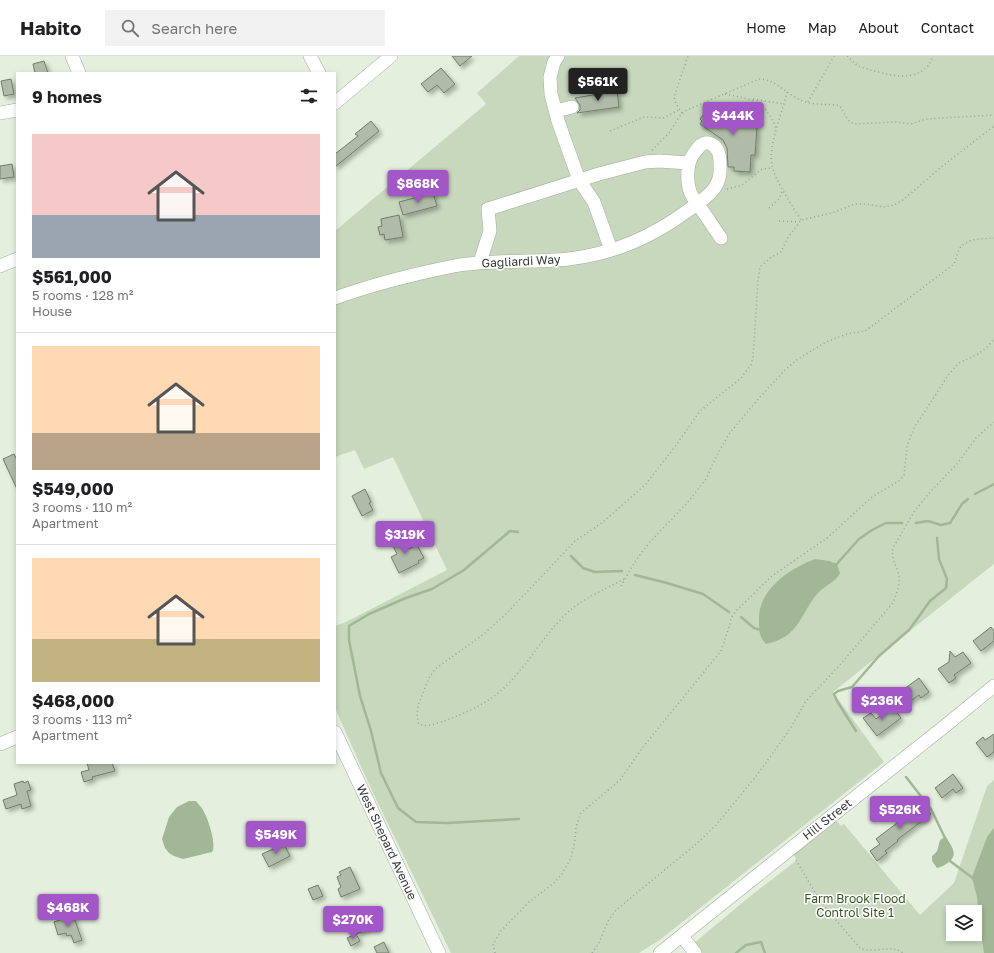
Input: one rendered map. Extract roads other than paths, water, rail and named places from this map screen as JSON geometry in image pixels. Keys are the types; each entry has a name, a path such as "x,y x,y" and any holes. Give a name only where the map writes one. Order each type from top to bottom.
{"street":[{"path":"72,56 80,72"},
{"path":"310,56 319,72"},
{"path":"336,101 391,56"},
{"path":"558,56 554,62 550,78 551,94 579,180 594,202 611,250"},
{"path":"556,111 572,107"},
{"path":"0,113 16,110"},
{"name":"Gagliardi Way","path":"336,298 403,278 454,266 480,262 568,259 611,250 637,242 676,220 714,188 719,179 720,162 718,152 712,144 707,143 700,145 691,157 689,163"},
{"path":"480,262 490,231 488,209 579,180 646,162 658,161 689,163 688,185 690,191 721,238"},
{"path":"0,266 16,259"},
{"name":"Hill Street","path":"660,953 994,686"},
{"name":"West Shepard Avenue","path":"336,734 439,953"},
{"path":"0,744 16,737"},
{"path":"682,936 695,953"}],"waterway":[{"path":"975,494 994,484"},
{"path":"916,523 928,521 941,525 950,523 962,504 968,499"},
{"path":"835,566 859,539 872,530 886,523 902,523"},
{"path":"518,532 510,531 464,570 432,589 406,598 369,614 349,626 349,640 360,696 371,731 381,773 398,808 416,822 447,823 519,819"},
{"path":"856,731 834,694 838,691 852,687 879,656 909,630 930,601 946,588 947,579 939,559 937,538"},
{"path":"571,556 583,568 595,572 622,571"},
{"path":"635,575 703,594 729,612"},
{"path":"741,617 754,628 760,630"},
{"path":"906,777 931,809 946,840"},
{"path":"949,859 974,879"},
{"path":"736,953 746,945 761,942 765,953"}],"park label":[{"name":"Farm Brook Flood Control Site 1","path":"855,905"}]}
